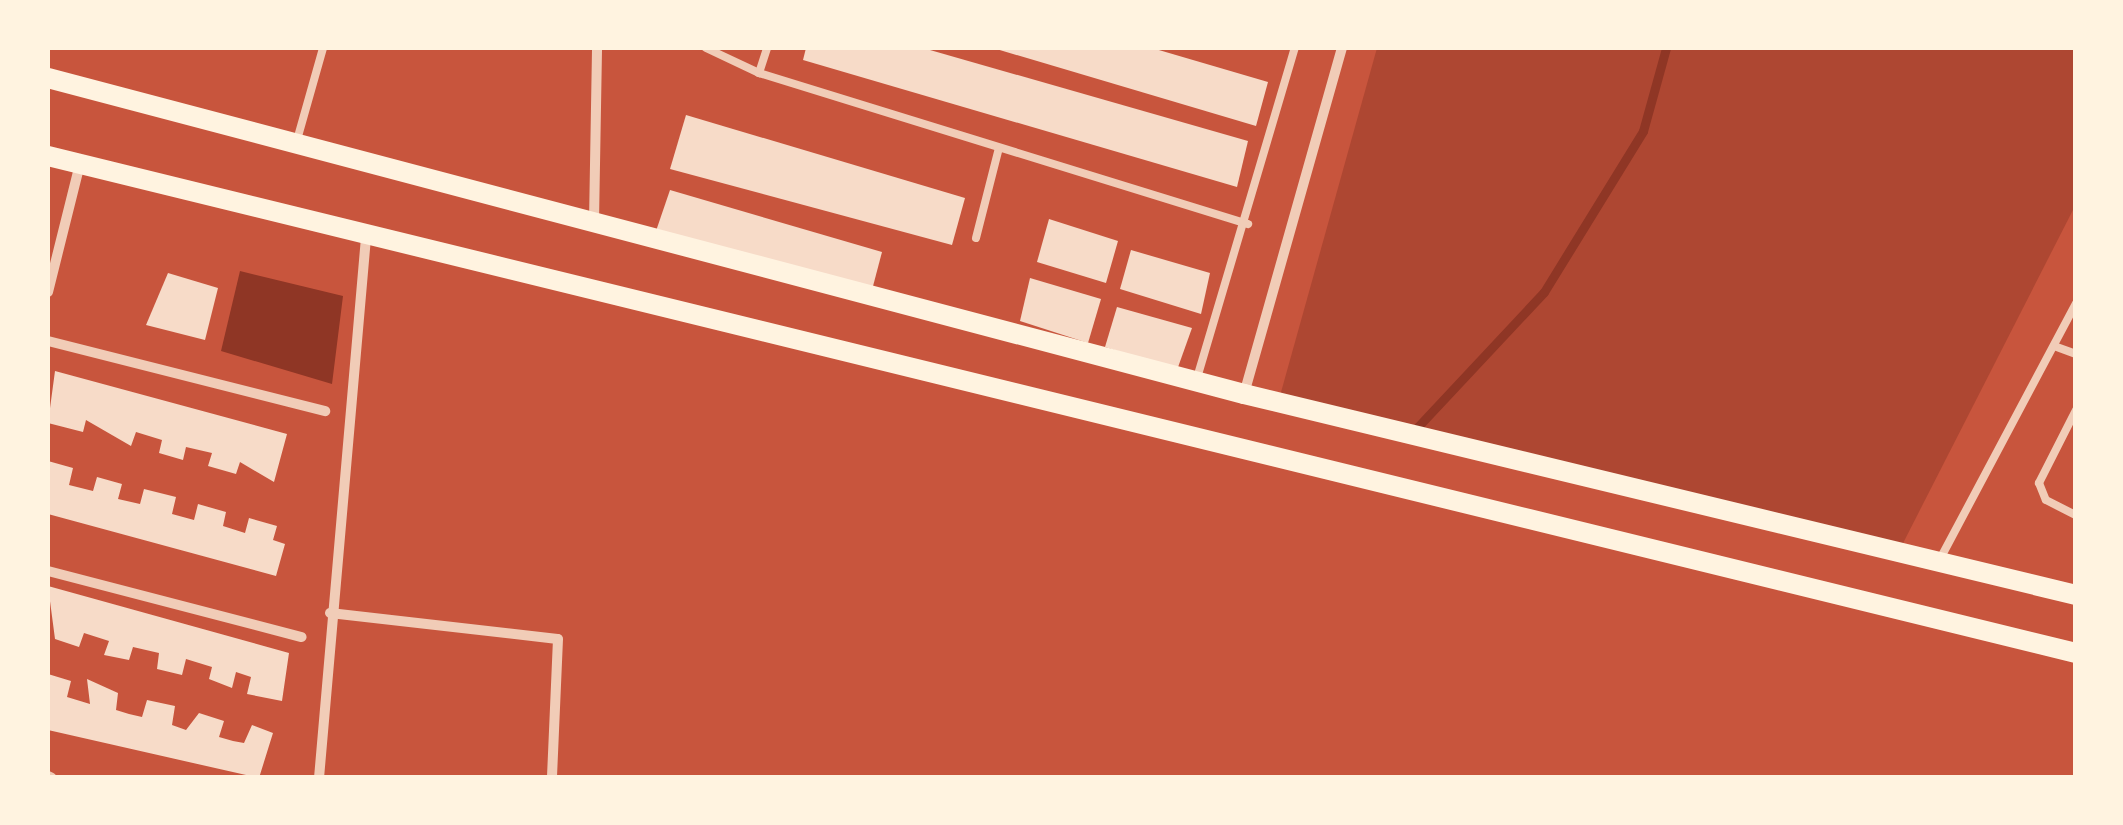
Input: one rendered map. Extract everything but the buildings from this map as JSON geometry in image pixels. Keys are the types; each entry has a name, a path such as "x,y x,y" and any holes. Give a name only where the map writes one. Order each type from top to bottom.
{"main road":[{"path":"48,78 1196,382 2076,596"},
{"path":"48,156 2076,652"}],"street":[{"path":"594,223 596,48"},
{"path":"1244,394 1342,48"},
{"path":"48,292 80,164"},
{"path":"319,778 330,613 366,236"},
{"path":"48,340 325,411"},
{"path":"48,571 302,637"},
{"path":"330,613 558,639 552,778"}],"lane":[{"path":"296,144 323,48"},
{"path":"706,48 759,73 1248,224"},
{"path":"759,73 767,48"},
{"path":"1196,382 1248,224 1295,48"},
{"path":"976,238 999,148"},
{"path":"1937,565 2076,303"},
{"path":"2054,346 2076,354"},
{"path":"2076,410 2039,483 2046,500 2076,515"}],"shaded area":[{"path":"1377,48 2075,48 2075,206 1897,555 1278,403"},
{"path":"240,271 343,296 332,384 221,351"}],"waterway":[{"path":"1412,433 1544,292 1643,131 1666,48"}]}
